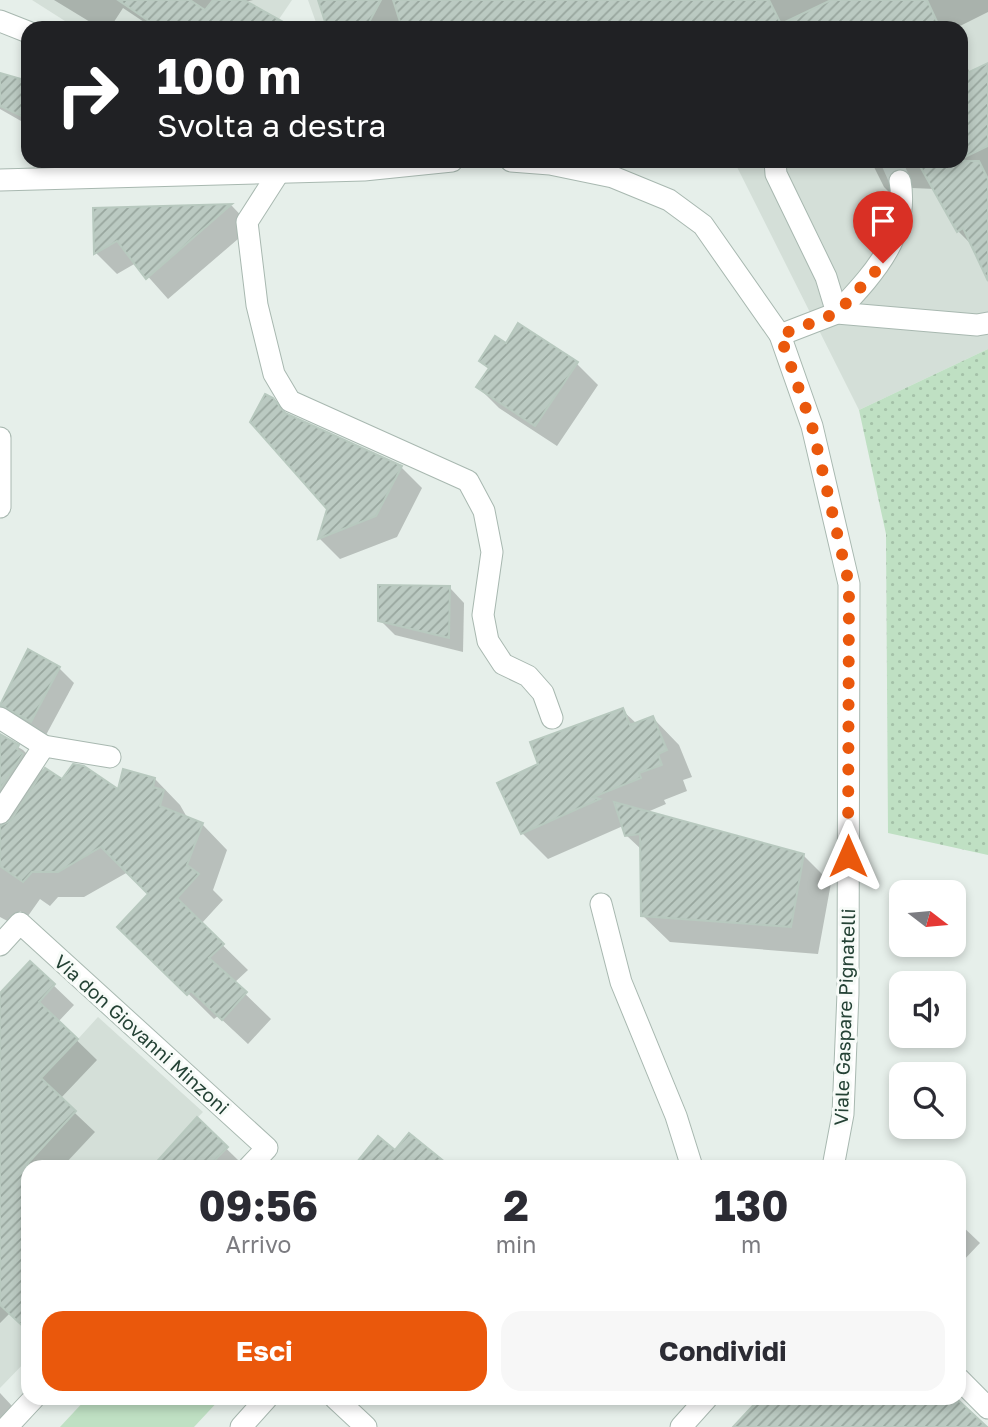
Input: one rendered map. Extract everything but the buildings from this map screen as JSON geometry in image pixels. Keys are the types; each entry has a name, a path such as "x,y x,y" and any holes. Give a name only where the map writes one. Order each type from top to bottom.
{"street":[{"path":"0,21 21,29"},
{"path":"0,180 217,168"},
{"path":"244,168 279,172 384,168"},
{"name":"Viale Gaspare Pignatelli","path":"569,168 613,177 669,200 703,225 780,335 812,426 849,584 848,993 844,1114 834,1160"},
{"path":"776,168 776,174 826,277 837,313"},
{"path":"279,172 247,222 257,305 274,374 290,401 468,481 484,511 492,552 483,615 488,641 503,664 528,676 543,693 552,718"},
{"path":"780,335 837,313 883,263 900,218 900,181"},
{"path":"837,313 977,326 988,323"},
{"path":"0,438 0,507"},
{"path":"0,718 44,746 110,757"},
{"path":"0,813 44,746"},
{"path":"601,904 621,982 676,1116 690,1160"},
{"name":"Via don Giovanni Minzoni","path":"0,945 20,923 267,1147 255,1160"},
{"path":"966,1386 988,1408"},
{"path":"7,1427 27,1405"},
{"path":"241,1427 261,1405"},
{"path":"342,1405 366,1427"},
{"path":"681,1427 701,1405"}],"shaded area":[{"path":"32,0 292,0 278,21 65,21"},
{"path":"308,0 988,0 988,349 859,410 738,168 968,168 968,21 316,21"},
{"path":"30,961 55,984 39,1002 78,1039 98,1017 203,1112 197,1118 228,1147 215,1160 21,1160 21,1366 0,1388 0,993"}],"green space":[{"path":"988,349 988,855 888,833 886,534 859,410"},
{"path":"80,1405 214,1405 194,1427 60,1427"}],"tunnel":[{"path":"894,168 900,181"}],"route":[{"path":"848,856 849,584 812,426 780,335 837,313 883,263"}]}
